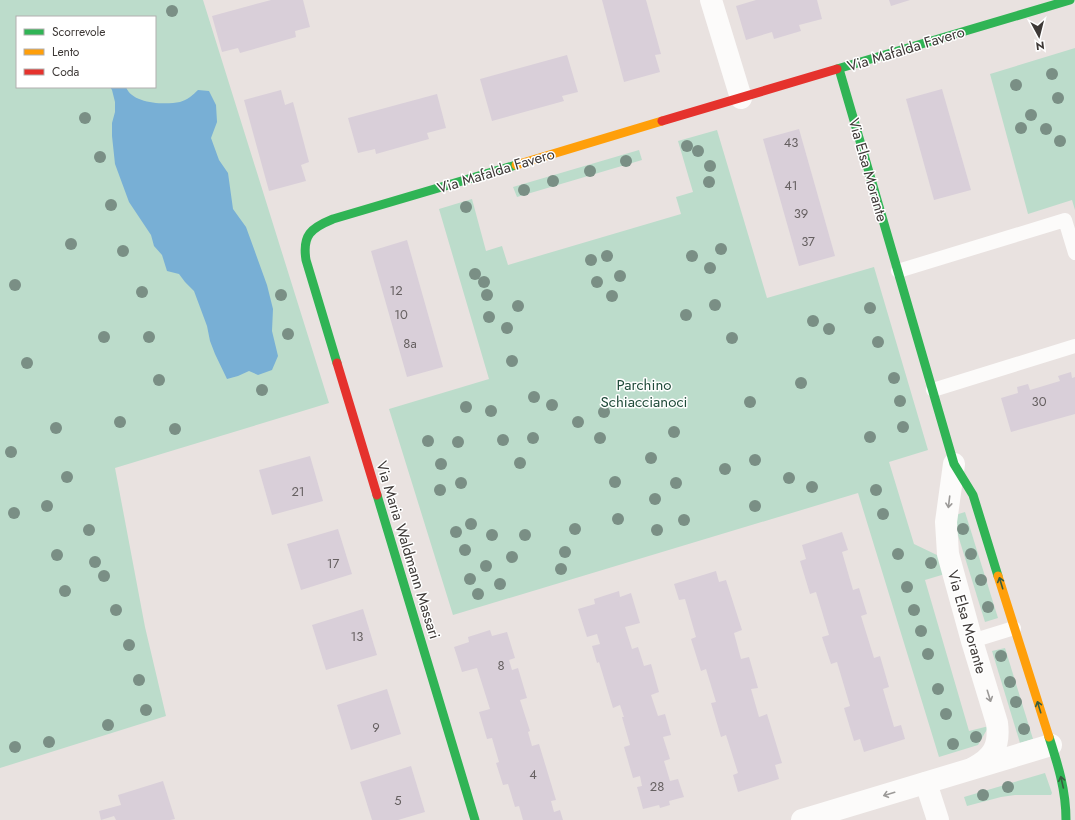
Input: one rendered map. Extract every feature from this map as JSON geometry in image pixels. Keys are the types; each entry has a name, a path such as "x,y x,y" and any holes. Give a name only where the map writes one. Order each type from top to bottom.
{"street":[{"path":"711,0 741,98"},
{"name":"Via Mafalda Favero","path":"314,288 304,254 305,242 310,231 322,223 1070,0"},
{"name":"Via Elsa Morante","path":"839,69 954,464 973,495 1062,779 1065,792 1066,820"},
{"name":"Via Maria Waldmann Massari","path":"314,288 475,820"},
{"name":"Via Elsa Morante","path":"954,464 946,522 948,554 972,641 998,723 997,744 986,760 973,768"},
{"name":"Via Elsa Morante","path":"802,820 1051,745"},
{"path":"926,783 938,820"}],"lane":[{"path":"898,270 1065,220 1075,253"},
{"path":"933,390 1075,346"},
{"path":"972,641 1014,628"}],"green space":[{"path":"0,0 203,0 329,403 115,468 145,627 166,716 0,768"},
{"path":"1075,48 1075,210 1072,200 1028,214 990,74"},
{"name":"Parchino Schiaccianoci","path":"717,130 767,298 874,267 928,450 889,462 914,544 939,556 945,574 925,580 969,731 989,726 978,745 939,757 858,493 453,615 389,409 489,379 439,209 472,199 486,251 502,246 508,265 681,214 676,197 693,192 678,141"},
{"path":"639,150 642,160 517,197 513,187"},
{"path":"965,512 998,618 985,622 952,516"},
{"path":"1005,648 1033,739 1020,743 992,651"},
{"path":"1045,773 1052,793 1051,795 1015,795 967,806 964,797"}],"water":[{"path":"111,88 126,88 129,93 135,97 158,103 180,102 190,97 198,90 209,91 216,105 217,122 211,138 219,160 228,173 233,209 246,227 267,285 273,309 272,331 278,356 272,370 258,375 249,371 227,379 210,341 207,326 194,291 179,274 167,271 162,255 154,246 151,235 129,202 115,164 112,123 115,112 115,102"}],"building":[{"path":"271,0 303,0 310,27 295,31 296,37 240,53 238,48 222,52 212,16"},
{"path":"602,0 646,0 661,54 655,55 660,72 624,82"},
{"path":"756,0 817,0 822,19 799,25 801,31 774,39 772,32 746,40 736,6"},
{"path":"889,0 910,0 891,6"},
{"path":"567,55 578,92 562,96 564,101 492,121 480,79"},
{"path":"942,89 971,190 934,200 906,99"},
{"path":"281,90 285,105 293,102 309,162 301,165 306,181 269,191 244,100"},
{"path":"437,94 446,128 427,133 429,139 376,154 375,149 358,153 348,118"},
{"path":"799,129 835,256 799,266 763,139"},
{"path":"407,240 443,367 407,377 371,251"},
{"path":"1071,372 1072,378 1075,377 1075,414 1011,432 1001,398 1018,393 1017,387 1028,384 1030,390 1060,381 1058,376"},
{"path":"310,456 323,501 272,515 259,470"},
{"path":"338,529 352,574 301,590 287,544"},
{"path":"842,532 848,550 842,552 853,590 859,588 867,614 861,616 874,658 880,656 889,687 883,689 894,727 901,725 905,739 864,752 860,739 854,741 844,708 850,706 837,662 831,664 822,637 829,635 816,592 810,594 800,561 806,559 802,545"},
{"path":"716,571 719,582 726,580 742,630 734,633 741,659 749,657 758,688 751,689 759,717 767,714 782,763 775,765 779,779 738,792 733,775 738,773 726,735 721,737 711,703 716,702 706,669 701,671 691,639 696,637 685,599 679,600 674,584"},
{"path":"619,591 620,597 631,593 640,623 625,627 632,649 638,647 644,666 651,664 659,692 651,695 658,716 665,714 671,735 663,737 670,759 664,761 670,781 678,779 684,797 669,801 670,805 660,808 659,805 643,809 637,787 642,786 640,776 633,778 624,747 630,745 622,717 624,717 620,705 613,708 599,662 597,663 592,646 600,644 597,634 587,637 578,609 595,604 594,599"},
{"path":"363,609 377,655 326,670 312,625"},
{"path":"490,630 492,636 507,632 515,658 509,660 512,670 518,668 527,698 520,700 530,731 528,732 532,746 539,744 556,800 551,801 554,812 560,810 563,820 523,820 519,806 515,807 508,784 503,785 496,763 499,762 492,738 487,739 479,712 490,709 477,668 462,672 454,647 469,642 468,637"},
{"path":"387,689 401,734 351,750 337,705"},
{"path":"411,766 425,812 398,820 372,820 360,782"},
{"path":"163,781 175,819 116,820 114,816 101,820 99,811 121,805 118,795"}],"traffic: fast":[{"path":"837,69 1070,0"},
{"path":"839,69 954,464 973,495 998,576"},
{"path":"337,363 306,260 305,244 307,238 314,229 333,219 516,165"},
{"path":"377,495 475,820"},
{"path":"1049,737 1063,788 1066,820"}],"traffic: slow":[{"path":"516,165 662,121"},
{"path":"998,576 1049,737"}],"traffic: jam":[{"path":"662,121 837,69"},
{"path":"337,363 377,495"}]}
